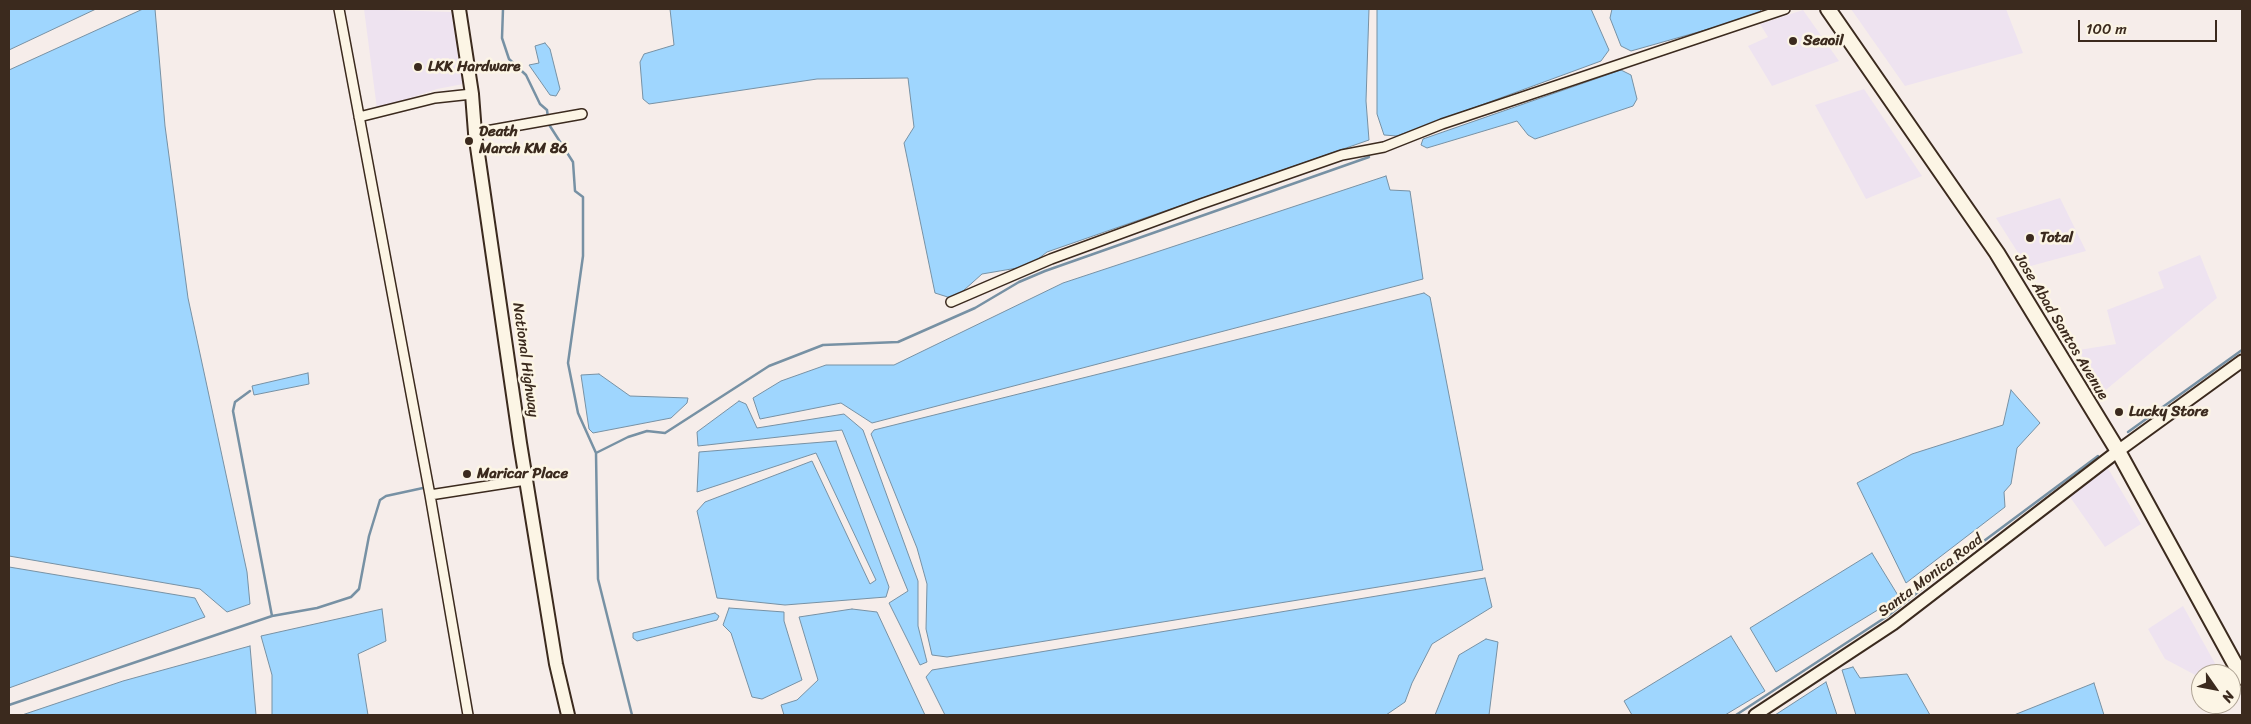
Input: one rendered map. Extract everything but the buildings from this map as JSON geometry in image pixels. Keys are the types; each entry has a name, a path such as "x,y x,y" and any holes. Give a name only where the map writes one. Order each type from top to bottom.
{"highway":[{"name":"Jose Abad Santos Avenue","path":"1828,9 1997,253 2118,451 2242,677"}],"main road":[{"name":"National Highway","path":"459,9 472,94 474,133 526,480 556,664 568,715"}],"street":[{"path":"339,9 430,494 468,715"},
{"path":"951,302 1051,259 1201,204 1342,155 1384,147 1442,124 1785,9"},
{"path":"359,117 435,98 472,94"},
{"path":"474,133 582,114"},
{"name":"Santa Monica Road","path":"1755,715 1893,624 2118,451 2242,361"},
{"path":"430,494 526,480"}],"shaded area":[{"path":"364,9 451,12 463,84 437,89 377,109"},
{"path":"1851,9 2006,9 2023,53 1905,86"},
{"path":"1803,10 1839,61 1772,86 1748,46 1768,37 1760,24"},
{"path":"1864,89 1922,176 1866,199 1815,105"},
{"path":"2060,198 2086,251 2027,267 1996,218"},
{"path":"2200,255 2217,298 2102,393 2079,350 2116,344 2107,310 2164,288 2158,272"},
{"path":"2106,465 2141,524 2105,547 2068,494"},
{"path":"2183,606 2215,664 2191,664 2191,673 2165,659 2148,629"}],"water":[{"path":"9,9 96,9 9,50"},
{"path":"143,9 155,9 165,126 188,298 247,572 250,604 227,612 200,589 9,556 9,70"},
{"path":"670,9 1369,9 1366,101 1369,140 1047,252 1029,266 982,274 954,299 935,293 904,143 914,127 908,78 817,79 649,104 643,99 640,62 644,54 674,45"},
{"path":"1377,9 1591,9 1609,50 1601,61 1397,136 1384,135 1377,114"},
{"path":"1612,9 1760,9 1762,14 1631,51 1621,46 1610,18"},
{"path":"545,43 550,49 560,89 556,96 550,95 529,65 539,63 535,46"},
{"path":"1621,70 1631,75 1637,99 1633,106 1535,139 1528,135 1517,121 1427,148 1421,145 1423,139"},
{"path":"1386,176 1390,190 1410,191 1423,279 872,423 841,403 760,419 753,398 781,381 826,365 894,365 1063,283"},
{"path":"1424,293 1430,297 1483,570 947,657 932,655 926,629 927,584 917,548 871,434 874,430"},
{"path":"308,373 309,384 254,395 252,386"},
{"path":"599,374 630,396 688,398 687,403 671,418 593,433 589,429 581,375"},
{"path":"2011,390 2040,423 2017,448 2011,484 2004,492 2005,507 1906,583 1857,483 1912,454 2003,425"},
{"path":"739,401 746,404 757,428 844,414 863,430 918,581 918,626 927,662 920,665 889,603 908,591 842,430 698,446 697,432"},
{"path":"836,441 889,587 886,597 785,605 717,598 697,511 705,502 812,461 870,584 876,580 816,453 697,492 699,452"},
{"path":"1872,553 1899,597 1776,672 1750,628"},
{"path":"9,567 195,598 205,617 9,688"},
{"path":"1485,578 1492,607 1432,644 1412,683 1405,702 1386,715 945,715 926,677 932,670"},
{"path":"729,608 784,612 784,621 802,680 762,699 752,697 731,633 723,625"},
{"path":"382,609 386,641 358,654 368,715 272,715 272,675 261,636"},
{"path":"852,609 877,612 925,715 784,715 781,705 797,700 818,680 799,617"},
{"path":"715,613 719,616 717,620 637,641 633,638 633,633"},
{"path":"1731,636 1765,691 1725,715 1632,715 1624,701"},
{"path":"1486,639 1498,642 1489,715 1435,715 1459,655"},
{"path":"250,646 256,715 22,715 123,681"},
{"path":"1853,667 1860,678 1907,674 1930,715 1856,715 1842,670"},
{"path":"1826,682 1837,715 1775,715"},
{"path":"2094,683 2104,715 2014,715"}],"waterway":[{"path":"503,9 502,38 509,59 526,75 540,104 547,110 548,118"},
{"path":"548,123 573,162 575,191 583,197 583,256 568,363 578,413 596,453 598,579 632,715"},
{"path":"596,453 628,437 647,431 665,433 769,366 823,345 898,342 975,308 1019,282 1045,271 1369,157"},
{"path":"2128,432 2242,350"},
{"path":"250,391 235,402 233,411 272,616"},
{"path":"1736,715 1889,615 1957,561 2098,456"},
{"path":"9,705 272,616 317,608 351,597 359,589 369,536 380,500 386,496 423,488"}],"place":[{"name":"Seaoil","path":"1793,41"},
{"name":"LKK Hardware","path":"418,67"},
{"name":"Death March KM 86","path":"469,141"},
{"name":"Total","path":"2030,238"},
{"name":"Lucky Store","path":"2119,412"},
{"name":"Maricar Place","path":"467,474"}]}
